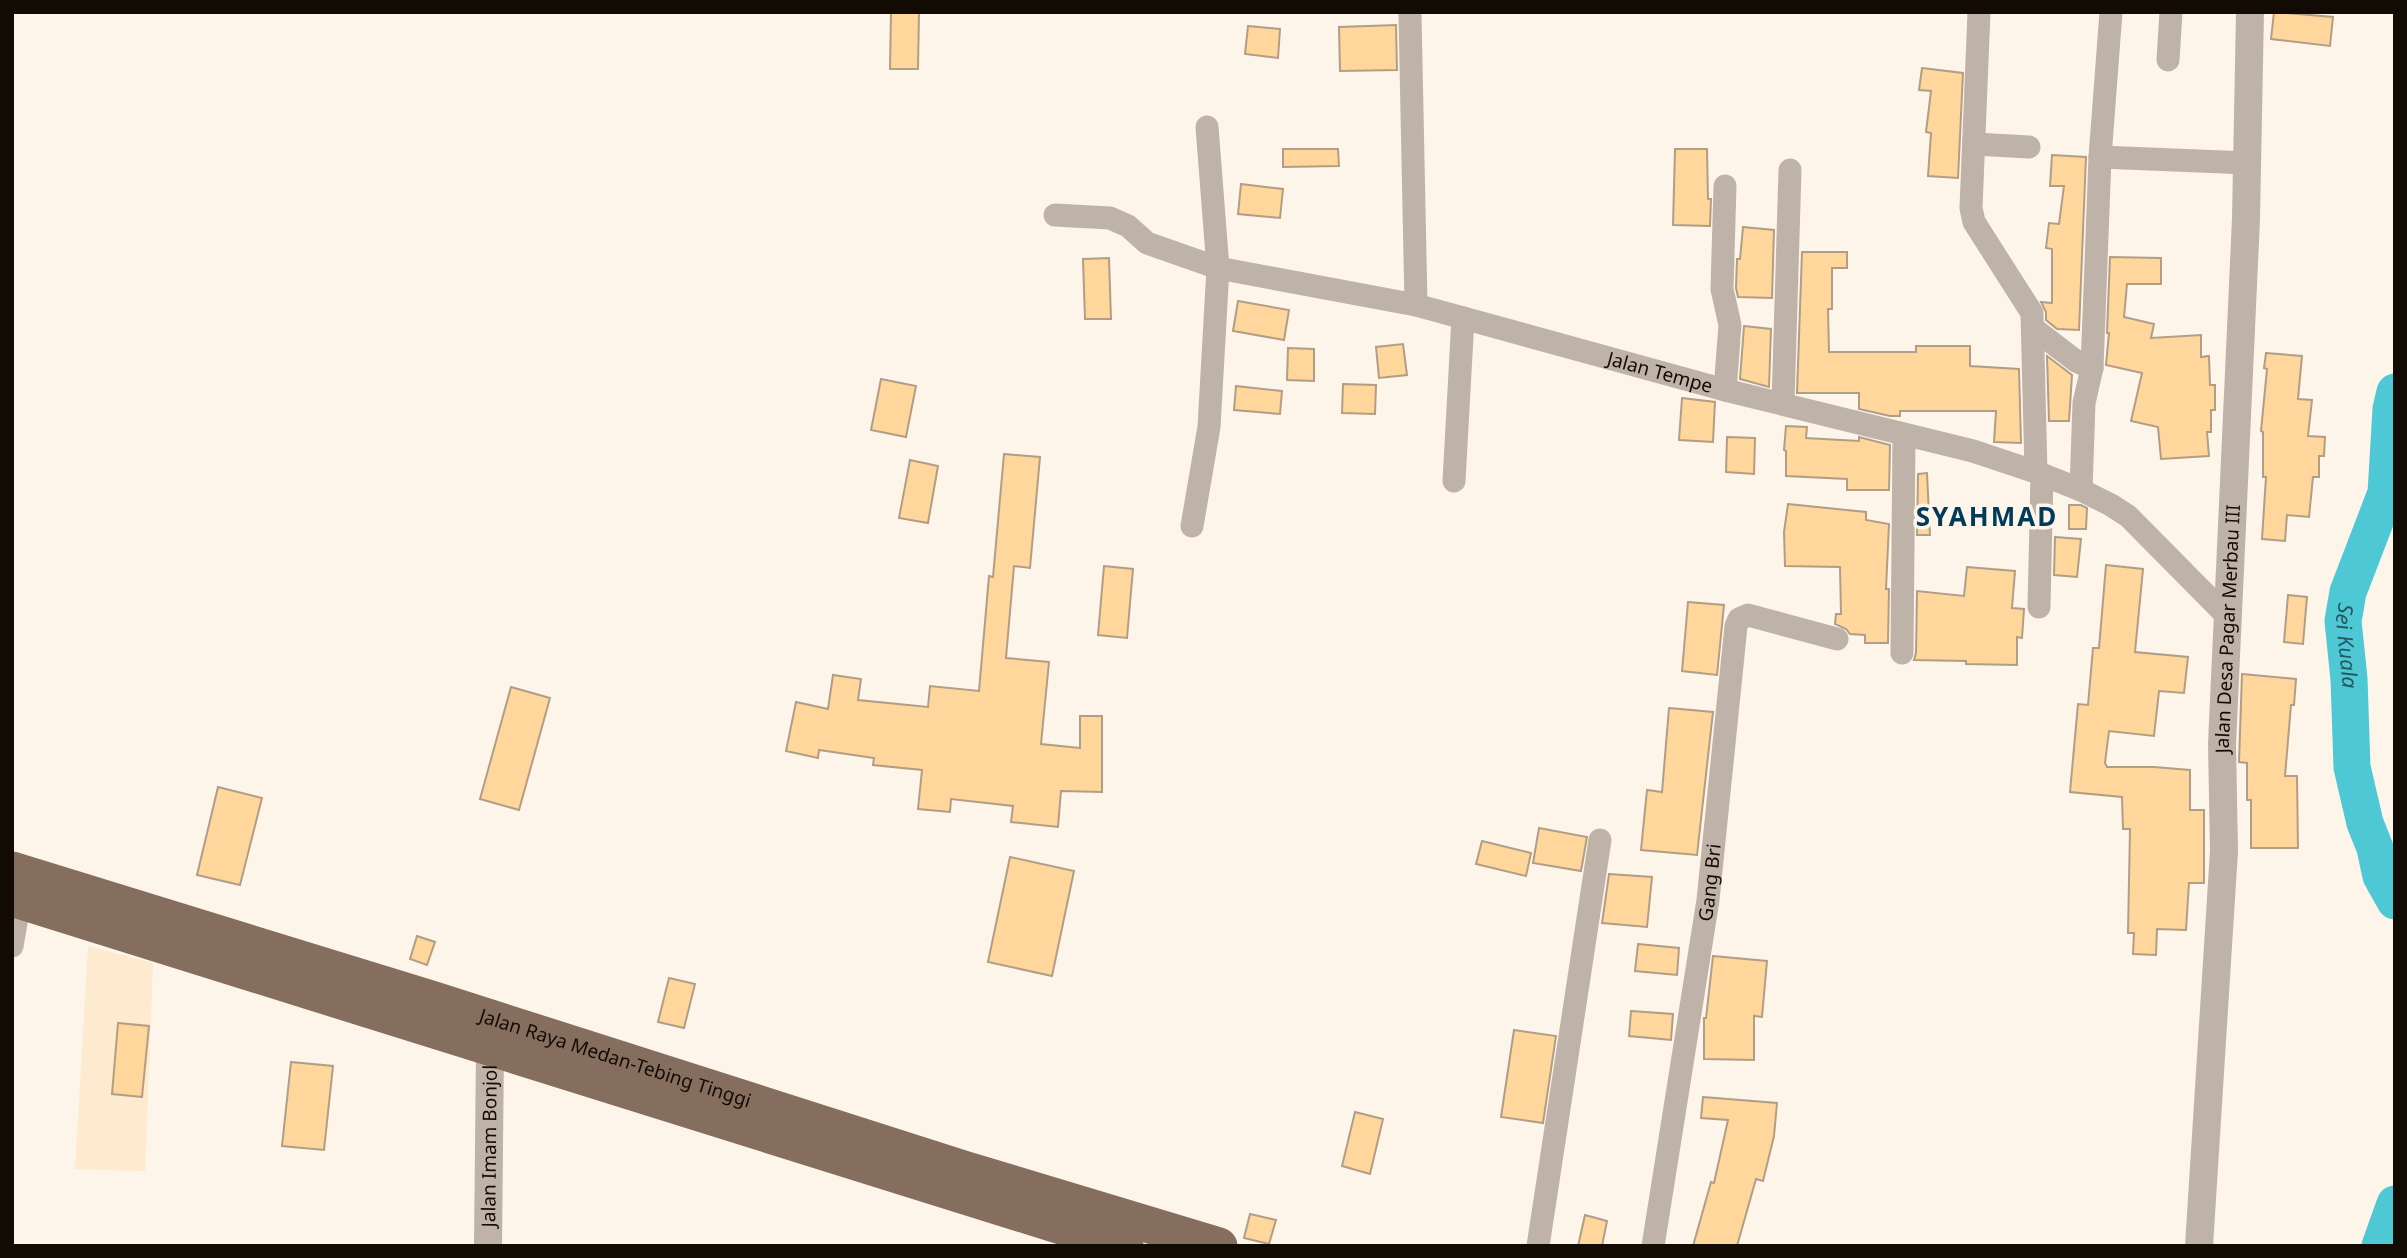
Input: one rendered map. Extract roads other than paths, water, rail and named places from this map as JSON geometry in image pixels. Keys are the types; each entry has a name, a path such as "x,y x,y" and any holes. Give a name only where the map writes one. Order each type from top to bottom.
{"highway":[{"name":"Jalan Raya Medan-Tebing Tinggi","path":"15,889 353,989 739,1110 962,1182 1125,1246"},
{"name":"Jalan Raya Medan-Tebing Tinggi","path":"353,989 490,1047 739,1110"},
{"name":"Jalan Raya Medan-Tebing Tinggi","path":"962,1182 1219,1246"}],"street":[{"path":"1979,12 1971,208 1974,222 2032,313 2039,473 2039,607"},
{"path":"2081,490 2111,12"},
{"path":"2168,60 2171,12"},
{"name":"Jalan Desa Pagar Merbau III","path":"2199,1243 2224,851 2221,744 2248,163 2250,12"},
{"path":"1410,15 1416,305"},
{"path":"1192,526 1209,427 1218,268 1207,127"},
{"path":"1973,144 2029,147"},
{"path":"2100,157 2248,163"},
{"path":"1783,404 1790,170"},
{"path":"1725,390 1730,325 1722,289 1726,186"},
{"name":"Jalan Tempe","path":"1055,215 1110,218 1121,221 1147,243 1218,268 1416,305 1725,390 1973,452 2039,473 2081,490 2128,516 2227,610"},
{"path":"1454,481 1463,318"},
{"path":"2034,329 2076,360 2089,384"},
{"path":"1902,653 1904,436"},
{"name":"Gang Bri","path":"1653,1246 1707,907 1736,626 1748,615 1837,639"},
{"path":"1538,1246 1600,841"},
{"path":"12,946 15,889"},
{"name":"Jalan Imam Bonjol","path":"488,1246 490,1047"}],"waterway":[{"name":"Sei Kuala","path":"2395,392 2391,409 2386,493 2348,592 2343,621 2349,679 2352,767 2381,876 2395,901"},
{"name":"Sei Kuala","path":"2380,1246 2395,1204"}],"district":[{"name":"SYAHMAD","path":"1987,517"}]}
